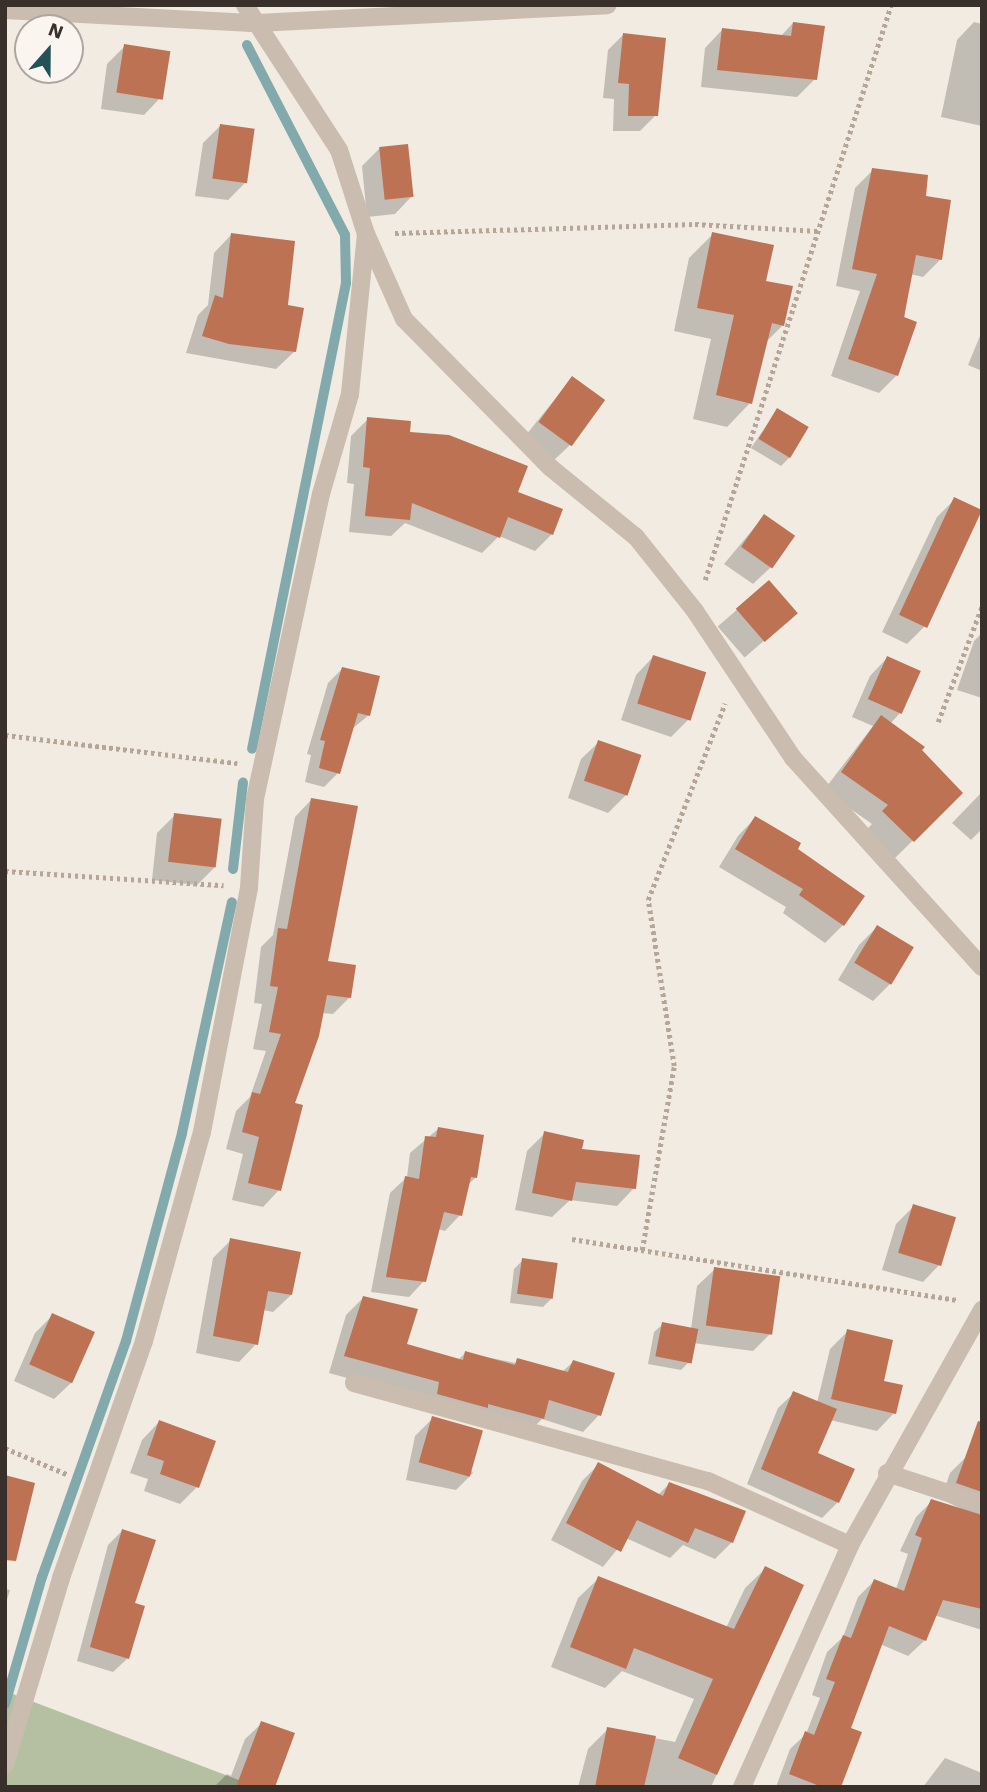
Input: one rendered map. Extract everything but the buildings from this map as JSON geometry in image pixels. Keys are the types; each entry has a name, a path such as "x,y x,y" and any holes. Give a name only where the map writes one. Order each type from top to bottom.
{"street":[{"path":"245,5 339,150 366,234 404,319 551,468 636,537 695,611 793,758 965,953 982,967"},
{"path":"5,10 257,23 608,5"},
{"path":"5,1765 61,1578 144,1341 202,1132 249,887 262,766 321,494 350,394 366,234"},
{"path":"742,1787 850,1545 975,1306"},
{"path":"354,1383 708,1481 850,1545"},
{"path":"887,1473 982,1504"}],"path":[{"path":"695,611 891,5"},
{"path":"366,234 695,224 818,231"},
{"path":"937,722 982,606"},
{"path":"642,1250 674,1066 648,900 737,674"},
{"path":"5,735 262,766"},
{"path":"5,871 249,887"},
{"path":"572,1239 975,1306"},
{"path":"5,1448 61,1473"}],"green space":[{"path":"5,1691 257,1787 5,1787"}],"waterway":[{"path":"247,45 345,235 346,283 252,749"},
{"path":"233,869 243,783"},
{"path":"5,1704 42,1577 126,1341 182,1133 232,902"}]}
